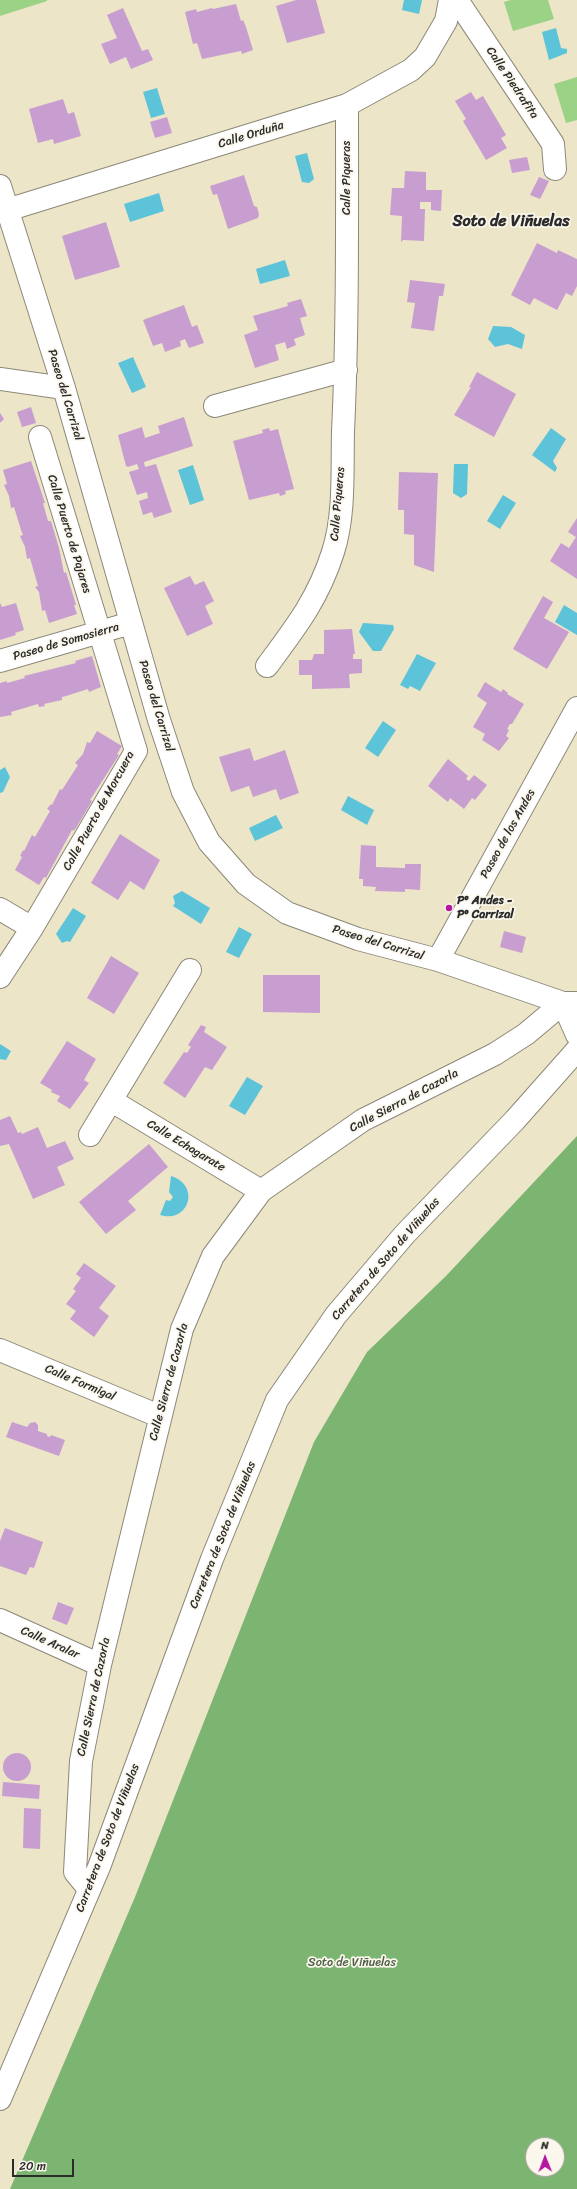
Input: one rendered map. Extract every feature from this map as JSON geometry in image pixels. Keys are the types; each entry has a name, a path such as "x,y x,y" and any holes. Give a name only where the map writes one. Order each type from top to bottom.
{"street":[{"name":"Calle Orduña","path":"7,210 347,105 411,70 425,57 446,21 450,0"},
{"name":"Calle Piedrafita","path":"457,0 553,144 555,169"},
{"name":"Calle Piqueras","path":"267,666 306,613 322,583 334,550 340,516 346,370 347,105"},
{"name":"Paseo del Carrizal","path":"0,186 64,388 159,720 183,792 209,842 246,884 287,913 358,939 438,960 570,1003"},
{"path":"215,406 346,370"},
{"path":"0,379 64,388"},
{"name":"Calle Puerto de Pajares","path":"40,437 99,632"},
{"name":"Paseo de Somosierra","path":"0,661 131,623"},
{"name":"Calle Puerto de Morcuera","path":"0,977 32,928 136,751 99,632"},
{"name":"Paseo de los Andes","path":"438,960 577,708"},
{"path":"0,909 32,928"},
{"path":"90,1135 190,970"},
{"path":"570,1003 577,1035"},
{"name":"Calle Sierra de Cazorla","path":"90,1889 75,1872 81,1761 100,1665 159,1416 182,1329 213,1256 261,1191 363,1120 495,1054 570,1003"},
{"name":"Carretera de Soto de Viñuelas","path":"0,2099 90,1889 212,1558 278,1400 336,1315 400,1240 515,1120 577,1050"},
{"name":"Calle Echagarate","path":"112,1101 261,1191"},
{"name":"Calle Formigal","path":"0,1350 159,1416"},
{"name":"Calle Aralar","path":"0,1620 100,1665"}],"green space":[{"path":"0,0 47,0 47,1 0,16"},
{"path":"511,0 548,0 554,19 513,31 504,2"},
{"path":"577,77 577,120 566,123 554,84"},
{"name":"Soto de Viñuelas","path":"577,1136 577,2189 10,2189 135,1897 314,1442 367,1352 446,1276"}],"water":[{"path":"404,0 422,0 419,14 402,10"},
{"path":"556,28 561,48 567,49 567,53 549,60 542,32"},
{"path":"157,88 165,114 151,118 143,92"},
{"path":"307,153 314,179 309,183 302,182 295,156"},
{"path":"159,193 164,211 130,222 124,204"},
{"path":"285,260 290,276 260,284 256,269"},
{"path":"493,326 511,327 525,335 522,349 508,344 495,347 488,339"},
{"path":"133,357 146,387 132,393 118,363"},
{"path":"551,428 566,439 553,461 557,468 555,472 532,455"},
{"path":"454,464 468,464 467,494 461,498 453,493"},
{"path":"193,465 204,500 190,505 178,470"},
{"path":"503,495 516,503 500,529 487,521"},
{"path":"564,605 577,613 577,635 555,622"},
{"path":"363,623 393,625 394,629 381,651 373,651 359,632"},
{"path":"417,654 436,663 420,691 410,686 408,689 400,685"},
{"path":"383,721 396,730 378,757 365,748"},
{"path":"5,767 10,777 3,792 0,793 0,770"},
{"path":"348,796 374,810 367,825 341,810"},
{"path":"276,815 283,828 255,841 249,828"},
{"path":"182,891 210,908 201,924 173,906 175,903 173,896"},
{"path":"73,908 86,916 70,942 67,941 62,943 56,934"},
{"path":"239,927 252,934 239,958 226,952"},
{"path":"0,1044 11,1051 6,1060 0,1059"},
{"path":"247,1077 263,1086 245,1115 229,1106"},
{"path":"171,1176 180,1181 186,1187 188,1202 184,1209 178,1214 170,1216 160,1215 166,1200 170,1201 173,1197 169,1192"}],"building":[{"path":"296,0 316,0 325,33 287,43 276,6"},
{"path":"236,4 241,21 243,20 246,27 253,50 242,54 241,51 202,59 197,43 193,44 185,12 196,9 197,12"},
{"path":"123,8 142,51 148,49 153,60 131,69 126,57 110,64 101,44 117,38 107,15"},
{"path":"471,92 476,100 483,96 506,135 501,138 507,148 486,160 463,121 466,119 455,101"},
{"path":"63,99 68,114 74,112 81,136 54,144 53,139 38,143 29,109"},
{"path":"167,117 172,133 155,138 150,122"},
{"path":"527,157 530,170 512,173 509,160"},
{"path":"405,171 426,172 426,190 442,190 441,211 431,210 431,202 420,202 420,209 425,209 424,241 403,240 401,242 402,216 390,215 392,188 404,188"},
{"path":"244,175 254,206 257,207 259,214 258,218 228,229 217,194 213,195 210,186"},
{"path":"539,177 549,181 540,199 530,195"},
{"path":"106,222 120,267 75,280 62,236"},
{"path":"537,243 557,253 558,250 577,259 577,286 572,296 566,293 557,310 534,298 530,305 511,295"},
{"path":"410,280 445,284 443,296 439,296 434,331 411,328 415,303 407,302"},
{"path":"301,299 307,316 300,318 305,335 294,339 296,345 287,349 285,342 275,345 279,360 255,368 244,335 258,330 253,316 288,306 287,303"},
{"path":"184,305 192,327 197,325 204,343 189,348 185,339 180,341 181,346 165,352 162,343 153,346 143,320"},
{"path":"477,372 516,394 494,437 454,415 471,387 469,387"},
{"path":"31,407 36,423 22,427 17,412"},
{"path":"0,413 4,419 0,423"},
{"path":"184,417 193,446 144,462 145,467 156,464 172,512 154,518 152,512 143,515 139,501 148,498 147,492 137,495 129,472 139,469 137,464 128,467 126,466 118,435 142,427 145,438 160,433 158,426"},
{"path":"269,428 270,431 278,429 294,489 285,491 286,494 280,496 279,493 249,500 233,441 263,433 262,430"},
{"path":"31,461 45,503 43,503 48,521 51,521 59,548 64,573 66,572 76,605 74,605 77,614 49,623 45,610 42,611 39,592 35,587 38,586 30,558 27,559 25,547 20,536 23,535 14,507 11,508 9,496 4,485 7,484 3,470"},
{"path":"399,472 438,473 434,572 414,565 414,535 404,534 404,510 398,510"},
{"path":"577,518 577,579 550,561 561,543 569,548 576,537 568,532"},
{"path":"190,576 195,585 204,581 214,601 205,606 213,624 187,636 164,588"},
{"path":"543,596 553,602 544,618 569,632 547,669 513,649"},
{"path":"0,603 2,607 16,603 24,630 15,633 16,635 0,640"},
{"path":"352,629 355,654 353,654 353,659 362,659 362,673 349,674 350,688 312,689 312,675 299,675 299,660 312,660 314,654 324,654 324,630"},
{"path":"92,656 101,687 89,692 88,689 62,697 62,700 44,704 45,706 39,707 38,704 11,712 12,715 0,717 0,683 7,681 7,683 25,678 24,676 76,663 75,661"},
{"path":"485,682 501,692 503,689 508,693 507,694 524,704 512,724 510,724 507,729 509,730 506,736 509,738 499,751 482,740 485,734 473,727 487,703 477,696"},
{"path":"97,731 122,746 117,754 119,755 90,800 92,801 76,828 73,831 72,830 46,878 44,877 39,885 15,870 22,857 20,856 32,835 35,837 50,811 47,809 51,804 52,805 60,789 62,790 78,765 75,763 83,754 87,742 90,743"},
{"path":"250,748 254,761 285,750 299,793 280,800 276,789 253,797 249,786 231,792 219,757"},
{"path":"448,759 468,776 466,779 469,781 474,775 487,785 475,800 472,798 464,809 450,798 448,802 428,786"},
{"path":"120,834 160,860 144,890 130,881 118,900 91,883"},
{"path":"361,845 376,846 376,867 405,868 405,864 421,864 420,890 405,889 405,892 375,891 376,887 363,886 363,879 359,879"},
{"path":"504,931 526,937 522,953 500,947"},
{"path":"111,956 139,973 114,1014 87,998"},
{"path":"263,975 320,975 320,1013 263,1012"},
{"path":"201,1025 206,1027 204,1032 227,1047 212,1070 205,1067 185,1098 163,1083 184,1052 187,1053 191,1047 188,1045"},
{"path":"67,1041 96,1059 84,1080 89,1083 70,1109 57,1101 60,1096 51,1092 52,1090 40,1083"},
{"path":"10,1116 18,1133 21,1132 22,1134 38,1127 47,1148 65,1141 74,1159 57,1167 65,1185 33,1199 9,1144 0,1146 0,1120"},
{"path":"149,1144 168,1167 128,1201 136,1210 106,1234 79,1202"},
{"path":"84,1263 116,1286 99,1308 109,1316 94,1337 70,1319 76,1311 66,1304 76,1291 73,1289 81,1278 76,1274"},
{"path":"12,1422 27,1427 30,1423 35,1422 38,1425 38,1431 47,1434 47,1436 50,1437 51,1435 65,1440 59,1456 6,1437"},
{"path":"5,1528 43,1542 34,1568 30,1567 26,1575 0,1566 0,1541"},
{"path":"58,1602 74,1608 67,1625 52,1619"},
{"path":"17,1753 27,1757 31,1767 27,1777 17,1781 7,1777 3,1767 7,1757"},
{"path":"3,1782 40,1785 39,1799 2,1796"},
{"path":"24,1808 41,1809 40,1849 23,1848"}],"place":[{"name":"Pº Andes - Pº Carrizal","path":"449,908"}],"district":[{"name":"Soto de Viñuelas","path":"511,222"}]}
